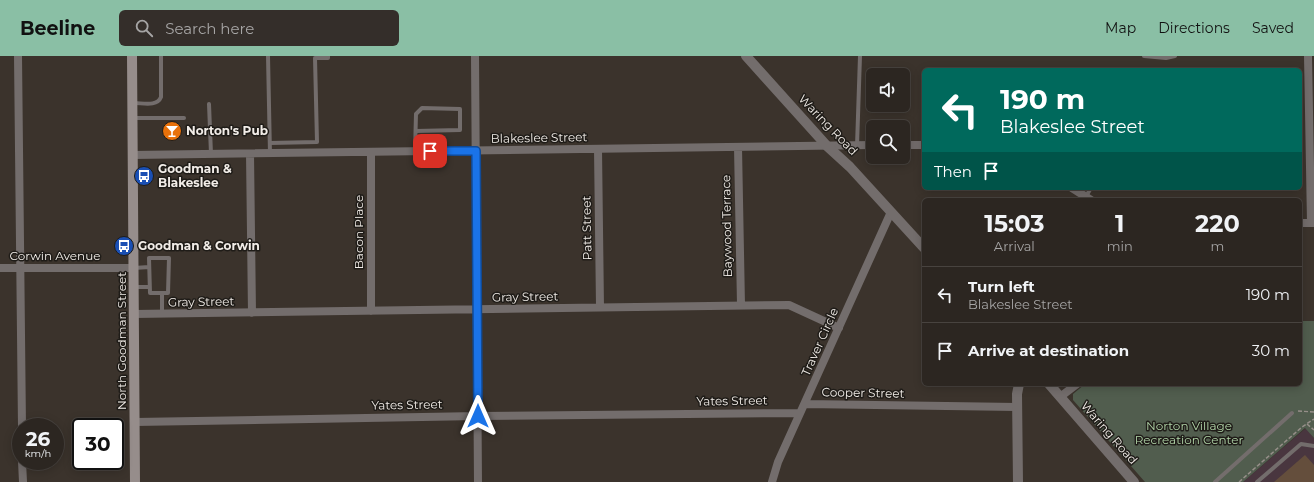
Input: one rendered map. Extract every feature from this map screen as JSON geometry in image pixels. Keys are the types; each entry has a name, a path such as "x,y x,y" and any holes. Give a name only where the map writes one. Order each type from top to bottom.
{"main road":[{"name":"North Goodman Street","path":"132,56 135,482"}],"street":[{"path":"18,56 22,418"},
{"path":"475,56 478,482"},
{"name":"Waring Road","path":"746,56 827,146 850,167 922,246"},
{"path":"1308,56 1312,223"},
{"path":"910,145 922,145"},
{"name":"Blakeslee Street","path":"133,155 866,146"},
{"name":"Baywood Terrace","path":"738,147 741,305"},
{"name":"Patt Street","path":"598,149 600,307"},
{"name":"Bacon Place","path":"371,152 372,312"},
{"path":"250,154 252,313"},
{"path":"1075,190 1086,198"},
{"name":"Traver Circle","path":"772,482 778,462 891,212"},
{"name":"Corwin Avenue","path":"0,268 134,268"},
{"name":"Gray Street","path":"134,314 372,312 789,305 839,328"},
{"path":"1018,482 1017,394 1019,386"},
{"name":"Waring Road","path":"1051,386 1134,482"},
{"path":"1060,397 1074,386"},
{"name":"Cooper Street","path":"805,404 1017,407"},
{"name":"Yates Street","path":"135,422 478,416 800,413"},
{"path":"22,470 23,482"}],"lane":[{"path":"132,103 155,103 159,101 161,96 161,56"},
{"path":"268,56 270,154"},
{"path":"270,143 317,142 315,58 328,58 328,56"},
{"path":"857,146 860,56"},
{"path":"1144,56 1166,58 1175,56"},
{"path":"209,104 211,154"},
{"path":"415,152 416,114 422,108 460,109 460,130 416,131"},
{"path":"132,118 184,118"},
{"path":"149,258 169,258 169,270 166,280 168,293 150,293 149,287 151,280 149,258"},
{"path":"134,268 150,269"},
{"path":"163,270 169,270"},
{"path":"134,287 149,287"},
{"path":"162,293 162,314"},
{"path":"1215,482 1292,413"},
{"path":"1257,482 1301,444 1314,446"}],"path":[{"path":"1292,413 1302,410 1314,412"},
{"path":"1239,482 1314,419"},
{"path":"1307,424 1314,430"}],"shaded area":[{"path":"1306,428 1314,438 1314,482 1243,482"}],"green space":[{"name":"Norton Village Recreation Center","path":"1302,321 1314,321 1314,438 1305,428 1243,482 1145,482 1073,400 1073,394 1083,386 1302,386"}],"building":[{"path":"1305,455 1314,465 1314,482 1274,482"}],"place":[{"name":"Norton's Pub","path":"172,131"},
{"name":"Goodman & Blakeslee","path":"144,176"},
{"name":"Goodman & Corwin","path":"124,246"}],"route":[{"path":"430,151 476,151 478,416"}]}
